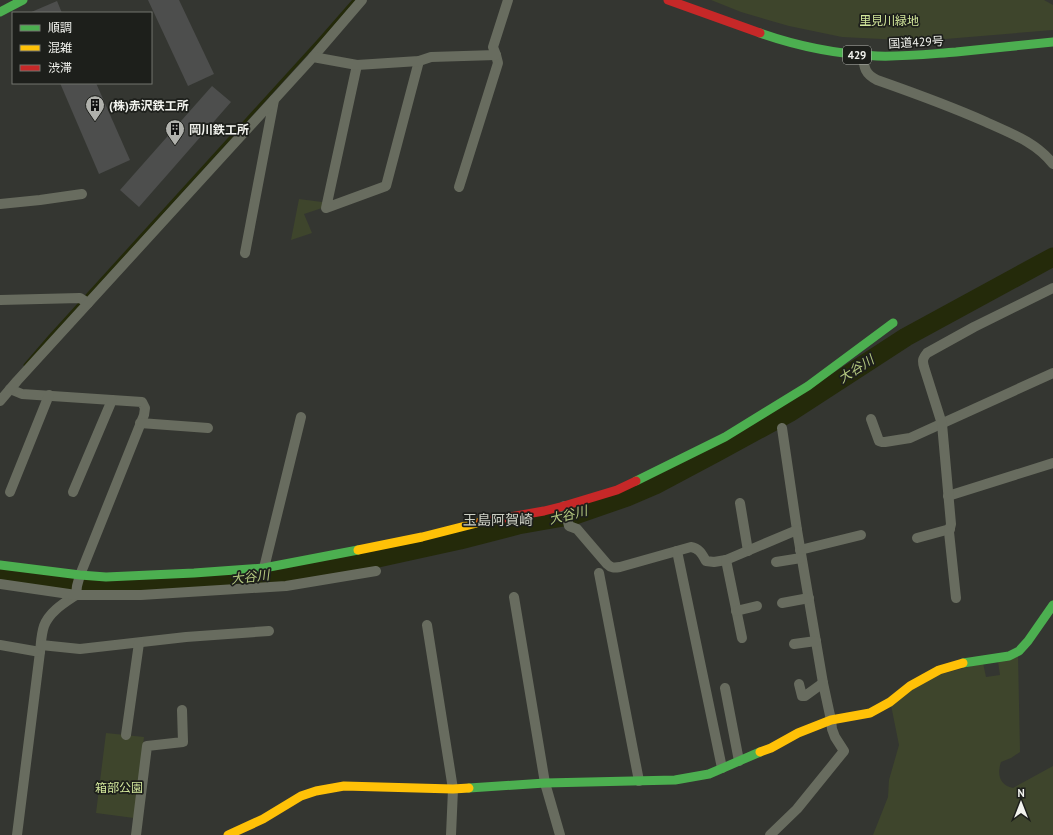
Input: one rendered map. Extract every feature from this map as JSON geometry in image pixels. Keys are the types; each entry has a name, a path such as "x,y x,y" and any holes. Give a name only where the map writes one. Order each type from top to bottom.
{"main road":[{"path":"0,12 23,0"},
{"name":"国道429号","path":"668,0 786,41 843,53 888,56 919,55 1053,42"},
{"path":"0,565 106,577 264,568 368,549 489,520 544,511 564,506 617,490 726,436 808,386 893,323"},
{"path":"228,835 263,819 301,796 316,791 344,786 453,789 545,783 675,780 709,774 771,748 798,733 831,720 870,713 890,702 910,686 939,670 963,663 1009,656 1019,651 1028,641 1053,605"}],"street":[{"path":"1,397 10,389 85,301 274,100 362,0"},
{"path":"459,187 498,63 493,47 508,0"},
{"path":"313,57 357,65 419,61 431,57 496,55"},
{"path":"863,55 864,67 870,77 967,114 1024,140 1038,150 1053,164"},
{"path":"357,65 326,208 386,186 419,61"},
{"path":"245,253 274,100"},
{"path":"0,204 82,194"},
{"path":"956,598 949,532 951,524 942,424 923,361 924,357 927,353 974,326 1053,288"},
{"path":"0,300 85,301"},
{"path":"871,419 879,441 882,442 910,438 1053,373"},
{"path":"10,389 22,394 142,402 145,408 144,415 80,575 76,595 48,618 44,626 17,835"},
{"path":"10,492 49,395"},
{"path":"73,492 112,400"},
{"path":"264,568 301,417"},
{"path":"140,423 208,428"},
{"path":"770,835 797,809 844,752 832,729 823,683 797,530 782,428"},
{"path":"948,496 1053,463"},
{"path":"740,503 748,551"},
{"path":"564,506 569,526 577,529 607,564 614,568 691,547 696,547 706,561 714,562 726,560 797,530"},
{"path":"917,538 950,529"},
{"path":"776,562 861,535"},
{"path":"677,551 722,768"},
{"path":"726,560 742,638"},
{"path":"0,584 76,595 141,595 286,586 376,571"},
{"path":"599,573 639,781"},
{"path":"514,597 545,783 560,835"},
{"path":"782,603 808,598"},
{"path":"736,611 756,606"},
{"path":"427,626 453,789 451,835"},
{"path":"0,645 80,649 186,637 269,631"},
{"path":"794,644 816,641"},
{"path":"126,735 139,643"},
{"path":"799,684 802,696 806,696 823,683"},
{"path":"725,688 739,762"},
{"path":"136,835 147,746 183,742 182,710"}],"green space":[{"name":"里見川緑地","path":"711,0 1044,0 1053,5 1053,30 921,41 842,37 789,26 741,12"},
{"path":"299,199 322,202 322,208 304,214 312,233 291,240"},
{"path":"1018,655 1020,752 1001,762 999,775 1002,782 1008,787 1013,788 1053,766 1053,835 873,835 888,797 889,780 899,745 891,705 930,677 983,663 986,677 1000,675 998,661"},
{"name":"箱部公園","path":"106,733 144,737 134,818 96,813"}],"building":[{"name":"(株)赤沢鉄工所","path":"148,0 179,0 214,74 188,86"},
{"path":"57,1 62,12 31,12"},
{"name":"(株)赤沢鉄工所","path":"60,84 96,84 130,160 99,174"},
{"name":"岡川鉄工所","path":"212,86 231,102 139,207 120,190"}],"waterway":[{"path":"25,365 354,0"},
{"name":"大谷川","path":"0,575 77,586 131,586 226,580 284,574 346,565 460,540 518,525 575,515 627,497 655,485 717,452 789,413 906,337 1053,257"}],"traffic: fast":[{"path":"0,12 23,0"},
{"path":"760,33 817,49 877,56 968,51 1053,42"},
{"path":"636,481 725,437 808,386 893,323"},
{"path":"0,565 106,577 264,568 358,550"},
{"path":"963,663 1009,656 1019,651 1028,641 1053,605"},
{"path":"469,788 545,783 675,780 709,774 760,752"}],"traffic: slow":[{"path":"358,550 422,537 481,522"},
{"path":"760,752 771,748 798,733 831,720 870,713 890,702 910,686 939,670 963,663"},
{"path":"228,835 263,819 301,796 316,791 344,786 453,789 469,788"}],"traffic: jam":[{"path":"668,0 760,33"},
{"path":"481,522 564,506 617,490 636,481"}],"place":[{"name":"(株)赤沢鉄工所","path":"95,122"},
{"name":"岡川鉄工所","path":"175,146"}],"district":[{"name":"玉島阿賀崎","path":"498,520"}]}
